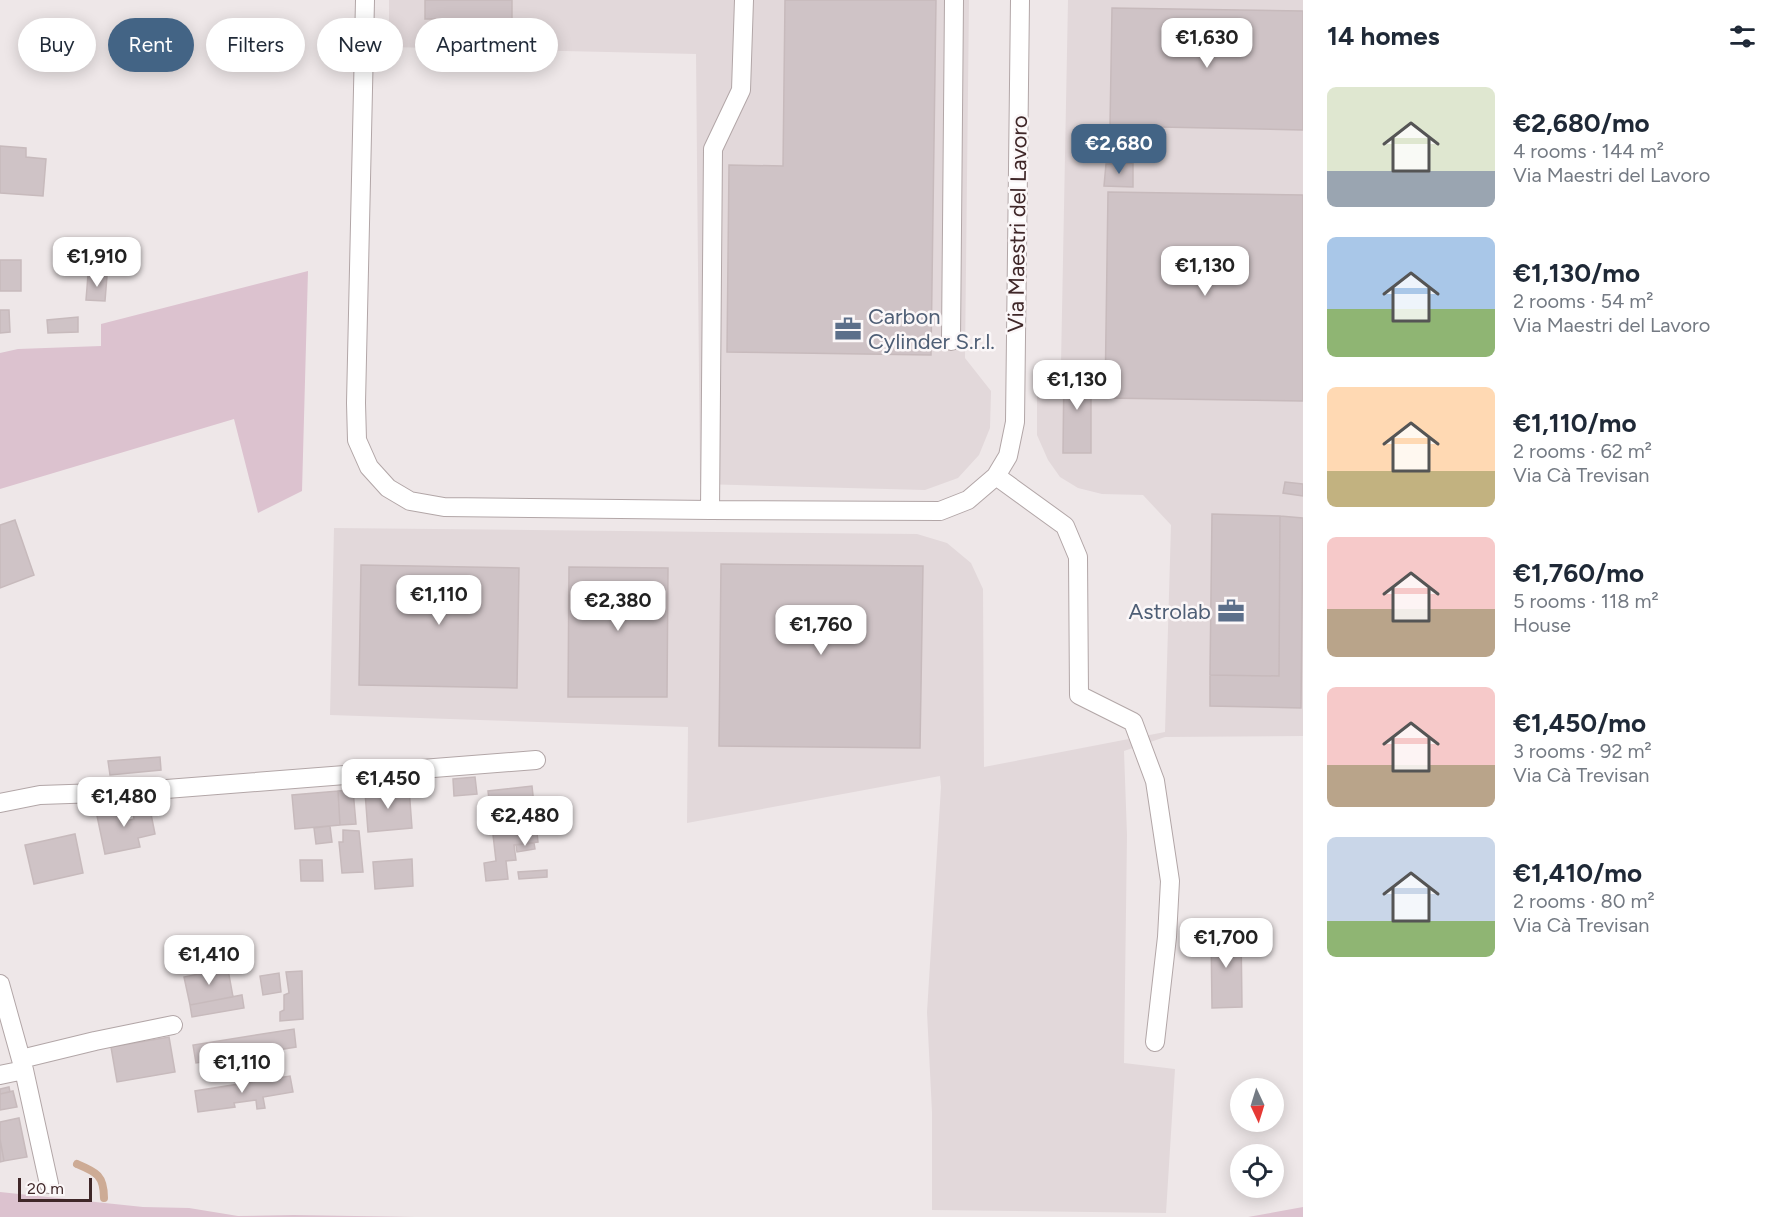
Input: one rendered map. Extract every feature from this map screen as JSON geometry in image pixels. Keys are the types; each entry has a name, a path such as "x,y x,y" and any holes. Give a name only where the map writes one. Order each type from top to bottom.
{"street":[{"path":"365,0 356,403 357,440 369,467 388,488 410,501 444,507 939,511 968,500 996,476 1065,526 1077,557 1079,695 1133,722 1155,781 1170,881 1167,937 1155,1042"},
{"path":"710,510 713,149 741,90 744,0"},
{"path":"951,341 954,0"},
{"name":"Via Maestri del Lavoro","path":"996,476 1008,456 1015,422 1020,0"},
{"path":"0,803 40,795 128,792 536,760"},
{"path":"0,984 23,1065 50,1184"},
{"path":"0,1075 95,1041 173,1025"}],"shaded area":[{"path":"389,0 969,0 965,358 991,391 990,428 979,455 958,478 925,490 700,484 696,54 558,51 558,18 415,18 415,48 403,47 403,18 389,18"},
{"path":"1068,0 1303,0 1303,736 1165,737 1124,751 1127,835 1124,1063 1175,1069 1166,1213 932,1210 932,1112 927,1012 940,776 687,823 688,727 330,715 334,528 917,534 947,543 971,563 983,589 984,767 1165,732 1171,525 1143,495 1102,494 1078,488 1060,477 1048,460 1037,435 1037,391 1061,364"},
{"path":"308,271 302,491 258,513 234,419 0,489 0,353 18,349 101,346 101,324"},
{"path":"0,1192 143,1207 189,1208 238,1216 415,1217 0,1217"},
{"path":"1303,1207 1303,1217 1248,1217"}],"building":[{"path":"425,0 512,0 512,18 425,18"},
{"path":"785,0 936,0 931,355 727,352 729,165 783,166"},
{"path":"1112,8 1303,11 1303,130 1110,126"},
{"path":"0,146 26,148 26,157 46,159 43,196 0,193"},
{"path":"1133,163 1133,187 1104,186 1106,164"},
{"path":"1108,192 1303,195 1303,401 1105,398"},
{"path":"0,260 21,260 21,291 0,291"},
{"path":"88,275 107,276 105,301 86,300"},
{"path":"0,310 9,310 10,332 0,333"},
{"path":"78,317 78,332 48,333 47,320"},
{"path":"1064,367 1091,368 1091,453 1063,453"},
{"path":"1285,482 1303,484 1303,496 1283,493"},
{"path":"1212,514 1280,516 1279,676 1210,675"},
{"path":"1280,516 1303,518 1301,708 1210,706 1210,675 1279,676"},
{"path":"15,520 34,575 0,588 0,525"},
{"path":"721,564 923,566 920,748 719,746"},
{"path":"361,565 519,568 517,688 359,685"},
{"path":"569,567 668,568 667,697 568,697"},
{"path":"160,757 161,770 110,775 108,761"},
{"path":"475,777 477,794 454,796 453,779"},
{"path":"532,786 538,842 514,845 516,860 506,861 508,879 486,881 484,863 496,861 488,791"},
{"path":"409,788 412,828 368,832 365,792"},
{"path":"353,790 356,824 340,825 338,791"},
{"path":"338,791 340,825 295,829 292,795"},
{"path":"149,804 155,834 138,838 140,847 105,854 96,811 119,806 122,822 134,819 132,807"},
{"path":"330,826 332,842 316,844 314,828"},
{"path":"343,830 359,831 363,872 342,873 339,842 343,842"},
{"path":"75,834 83,873 34,884 25,845"},
{"path":"534,843 535,849 517,852 516,845"},
{"path":"412,859 413,886 375,889 373,862"},
{"path":"300,860 322,860 323,881 301,881"},
{"path":"547,870 547,877 519,879 518,872"},
{"path":"1211,930 1241,930 1242,1007 1212,1008"},
{"path":"227,964 233,997 190,1005 184,977 208,972 207,968"},
{"path":"302,971 303,1019 280,1021 280,1012 284,1010 284,995 289,993 286,972"},
{"path":"279,973 281,992 263,995 260,976"},
{"path":"242,995 244,1008 192,1017 190,1005"},
{"path":"294,1029 296,1047 196,1063 193,1045"},
{"path":"169,1037 175,1072 117,1082 111,1047"},
{"path":"290,1076 293,1092 263,1097 265,1108 257,1109 256,1100 234,1103 235,1107 198,1112 195,1091"},
{"path":"9,1087 10,1092 0,1094 0,1089"},
{"path":"13,1091 17,1107 0,1110 0,1094"},
{"path":"19,1118 27,1157 4,1161 0,1122"},
{"path":"0,1139 4,1161 0,1162"}],"waterway":[{"path":"77,1164 98,1175 104,1190 104,1198"}],"place":[{"name":"Carbon Cylinder S.r.l.","path":"848,329"},
{"name":"Astrolab","path":"1231,611"}]}
